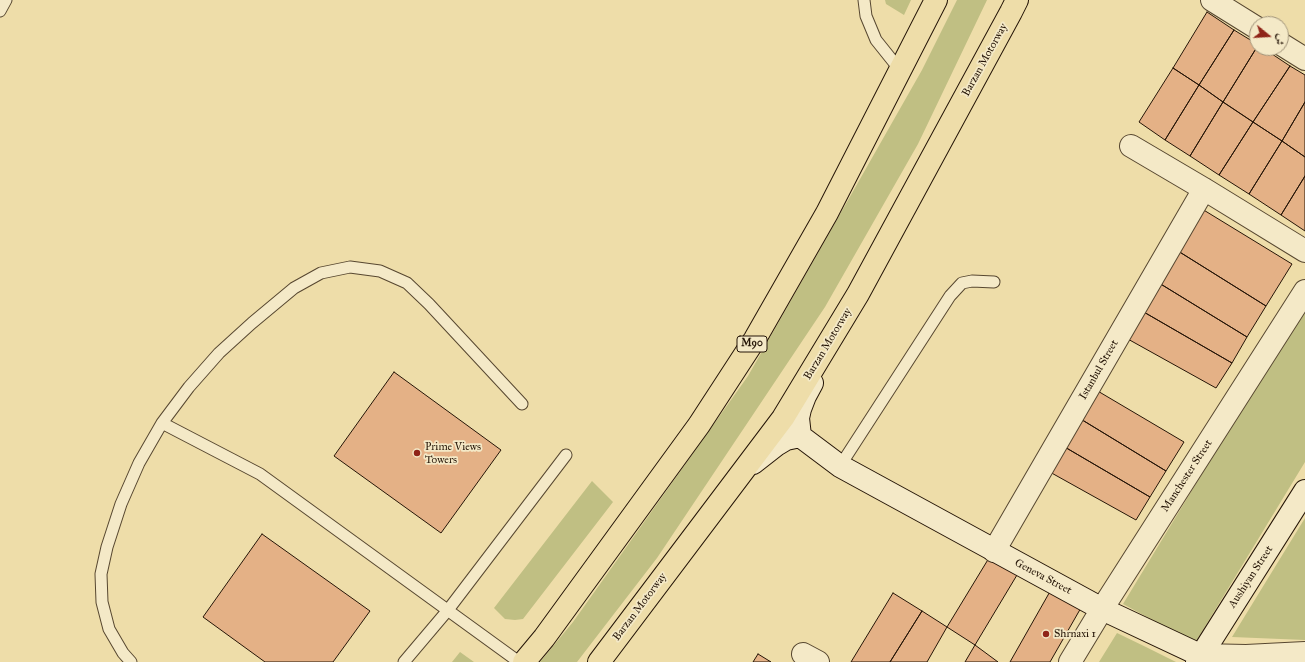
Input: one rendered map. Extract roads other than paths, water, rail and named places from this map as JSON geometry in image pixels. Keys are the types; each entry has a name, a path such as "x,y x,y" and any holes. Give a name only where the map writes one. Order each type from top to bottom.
{"highway":[{"name":"M90","path":"524,662 544,638 699,425 755,339 827,213 936,0"},
{"name":"Barzan Motorway","path":"599,662 783,418 858,294 1017,4"}],"street":[{"path":"1212,0 1249,23"},
{"path":"1289,49 1305,59"},
{"path":"1131,146 1305,251"},
{"name":"Istanbul Street","path":"994,551 1204,189"},
{"name":"Manchester Street","path":"1070,662 1102,609 1305,291"},
{"path":"745,469 786,439 800,436 798,418 803,401 838,337 841,321"},
{"name":"Geneva Street","path":"800,436 840,466 994,551 1198,659 1305,653"},
{"name":"Aushiyan Street","path":"1198,659 1305,491"}],"lane":[{"path":"0,11 6,0"},
{"path":"864,0 866,16 876,40 900,70"},
{"path":"131,662 123,653 109,629 102,602 101,574 107,547 121,504 140,463 162,423 189,387 219,353 294,288 321,273 350,267 380,271 407,283 429,304 522,404"},
{"path":"840,466 950,296 962,284 972,281 994,282"},
{"path":"162,423 260,474 519,662"},
{"path":"404,662 448,610 566,455"}],"place":[{"name":"Prime Views Towers","path":"417,453"},
{"name":"Shrnaxi 1","path":"1046,634"}]}
